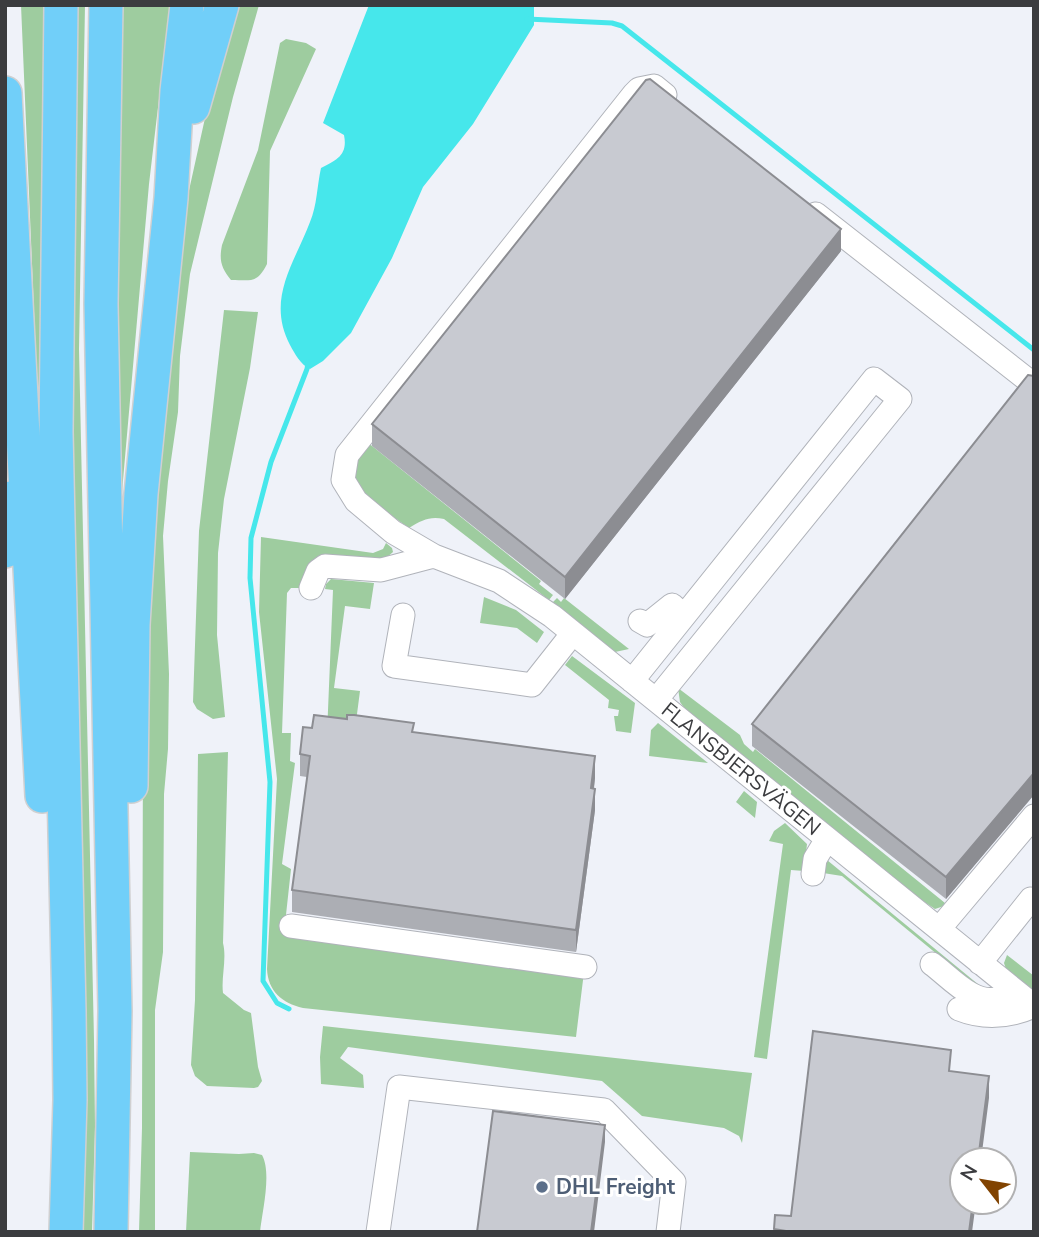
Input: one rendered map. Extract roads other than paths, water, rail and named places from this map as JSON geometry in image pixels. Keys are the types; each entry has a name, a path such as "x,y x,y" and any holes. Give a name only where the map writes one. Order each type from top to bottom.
{"highway":[{"path":"61,5 57,432 69,1011 70,1113 66,1232"},
{"path":"106,5 101,304 115,1011 111,1232"},
{"path":"115,1011 132,870 133,625 141,494 171,198 177,91 187,5"},
{"path":"171,198 194,100 222,5"},
{"path":"5,93 54,1009 55,1093 51,1232"},
{"path":"5,272 10,327 23,396 5,551"}],"street":[{"name":"FLANSBJERSVÄGEN","path":"687,112 654,86 645,87 634,94 347,455 343,480 356,501 393,532 434,556 499,581 552,616 1034,1006"},
{"path":"795,197 1034,386"},
{"path":"632,681 684,616 771,491 830,418 874,379 900,399 867,450 767,575 656,701"},
{"path":"311,588 318,571 325,566 381,570 434,556"},
{"path":"640,621 647,625 672,605 684,616"},
{"path":"403,615 394,666 532,685 573,633"},
{"path":"939,929 1034,816"},
{"path":"813,874 815,859 827,839"},
{"path":"980,963 1031,899 1034,902"},
{"path":"290,926 585,967"},
{"path":"932,964 975,997 987,1000 999,998 1013,990"},
{"path":"959,1009 975,1015 996,1016 1021,1012 1034,1006"},
{"path":"378,1232 399,1087 604,1110 674,1182 668,1232"}],"water":[{"path":"369,5 534,5 534,25 473,124 423,187 392,258 351,333 323,361 310,369 296,355 283,328 282,297 290,267 316,203 321,168 343,152 344,135 323,123"}],"waterway":[{"path":"527,19 612,23 622,26 1034,350"},
{"path":"289,1009 277,1003 263,981 270,782 250,578 251,538 271,462 308,362"}],"place":[{"name":"DHL Freight","path":"542,1187"}]}
